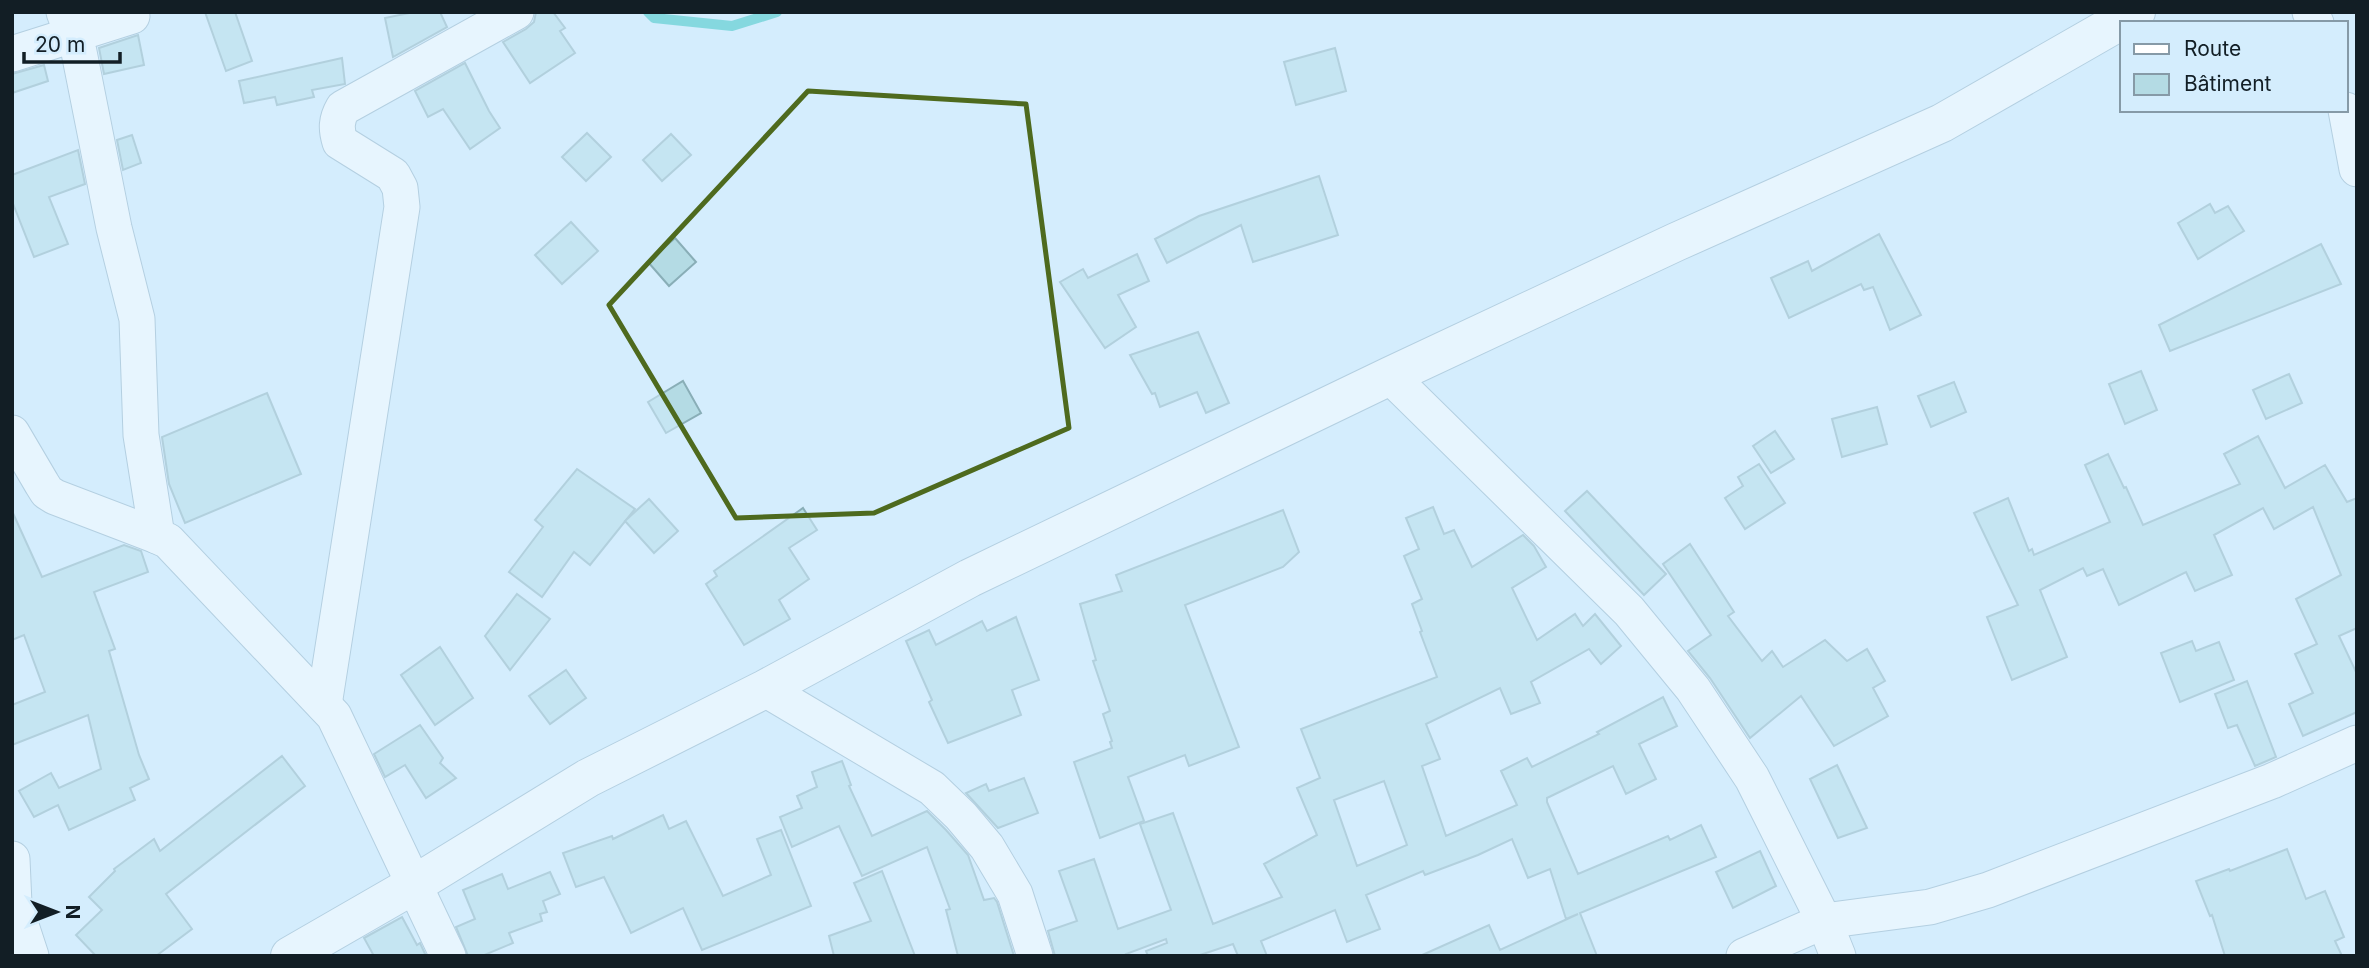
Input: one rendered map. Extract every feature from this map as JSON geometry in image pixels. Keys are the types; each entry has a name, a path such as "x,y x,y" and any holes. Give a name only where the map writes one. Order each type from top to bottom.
{"main road":[{"path":"2120,21 2136,12"},
{"path":"290,956 415,884 587,778 765,689 971,578 1390,376 1676,242 1942,123 2120,21"}],"street":[{"path":"324,705 402,207 400,188 393,175 340,142 337,118 342,108 516,12"},
{"path":"12,54 68,23 132,16"},
{"path":"68,23 79,52 114,228 137,319 141,435 158,536"},
{"path":"2346,112 2357,169"},
{"path":"1390,376 1629,611 1685,679 1752,778 1824,921 1838,956"},
{"path":"12,433 47,492 168,541 334,716 447,956"},
{"path":"765,689 932,788 961,816 986,847 1015,894 1035,956"},
{"path":"1744,956 1824,921 1930,907 1988,890 2272,781 2357,743"},
{"path":"12,859 14,904 31,956"}],"highlighted area":[{"path":"808,91 1026,104 1069,428 874,513 736,518 609,305"}],"building":[{"path":"205,12 235,12 252,61 226,71"},
{"path":"414,12 440,12 447,27 393,57 385,18"},
{"path":"536,12 553,12 565,28 560,31 575,53 530,83 503,42 534,22"},
{"path":"138,35 144,65 104,74 99,48"},
{"path":"1335,48 1346,91 1296,105 1284,62"},
{"path":"342,58 345,84 312,90 314,97 277,105 275,97 244,103 239,81"},
{"path":"465,63 500,128 470,149 443,109 428,117 415,91"},
{"path":"44,65 48,81 12,93 12,74"},
{"path":"587,133 611,157 586,181 562,157"},
{"path":"671,134 691,155 662,181 643,160"},
{"path":"132,135 141,163 123,170 117,140"},
{"path":"78,150 85,184 49,197 68,244 34,257 12,201 12,175"},
{"path":"1319,176 1338,235 1253,262 1241,225 1167,263 1155,239 1199,216"},
{"path":"2210,204 2215,213 2228,206 2244,231 2198,259 2178,223"},
{"path":"571,222 598,251 562,284 535,255"},
{"path":"1879,234 1921,315 1890,330 1873,287 1864,290 1861,284 1789,318 1771,278 1808,261 1812,271"},
{"path":"675,238 696,262 669,286 648,262"},
{"path":"2321,244 2341,284 2170,351 2159,325"},
{"path":"1137,254 1149,281 1118,295 1136,327 1105,348 1060,282 1083,269 1088,278"},
{"path":"1198,332 1229,403 1206,413 1197,392 1160,407 1155,393 1152,394 1130,355"},
{"path":"2141,371 2157,410 2125,424 2109,384"},
{"path":"2289,374 2302,403 2266,419 2253,390"},
{"path":"683,381 701,413 666,433 648,402"},
{"path":"1954,382 1966,412 1931,427 1918,396"},
{"path":"267,393 301,474 185,523 169,484 162,437"},
{"path":"1877,407 1887,444 1842,457 1832,419"},
{"path":"1775,431 1794,459 1771,473 1753,446"},
{"path":"2258,436 2285,488 2325,465 2347,502 2357,498 2357,628 2339,636 2357,674 2357,712 2303,736 2289,704 2313,693 2295,654 2317,644 2296,599 2341,575 2313,507 2274,529 2263,508 2214,535 2232,575 2195,591 2186,572 2119,605 2103,569 2087,576 2083,568 2040,590 2067,657 2012,680 1987,617 2018,605 1974,513 2008,498 2029,551 2032,549 2034,555 2110,522 2085,465 2108,454 2143,525 2240,484 2224,454"},
{"path":"1759,464 1785,503 1745,529 1725,498 1743,486 1738,477"},
{"path":"577,469 635,509 590,565 574,552 542,597 509,572 543,527 535,520"},
{"path":"1587,491 1666,574 1644,595 1565,511"},
{"path":"649,499 678,531 654,553 625,521"},
{"path":"1433,507 1444,534 1454,530 1472,567 1523,535 1534,546 1546,567 1512,588 1537,640 1575,614 1583,626 1595,614 1621,646 1601,664 1589,649 1531,682 1540,703 1511,714 1500,688 1426,724 1440,759 1422,766 1446,836 1517,805 1501,771 1527,758 1532,767 1599,734 1597,732 1663,697 1677,726 1639,744 1656,779 1626,794 1613,766 1547,798 1547,802 1578,874 1668,836 1670,840 1701,825 1716,857 1580,913 1597,956 1420,956 1489,925 1500,950 1578,914 1566,919 1550,869 1528,878 1512,839 1478,855 1425,875 1423,871 1366,895 1380,929 1347,942 1335,910 1261,941 1267,956 1238,956 1233,944 1197,956 1148,956 1146,951 1167,943 1166,939 1126,954 1127,956 1055,956 1048,931 1077,921 1059,871 1094,859 1118,929 1171,910 1140,824 1173,813 1213,924 1282,897 1264,864 1317,835 1297,788 1320,778 1301,729 1437,677 1412,604 1422,599 1404,556 1419,549 1406,518","holes":["1384,781 1407,845 1357,866 1334,800"]},
{"path":"803,508 817,530 789,548 809,579 779,600 790,619 744,645 706,584 717,576 714,571"},
{"path":"1283,510 1299,552 1283,567 1185,605 1239,747 1189,766 1185,755 1128,777 1144,821 1100,838 1074,762 1112,748 1103,714 1110,711 1093,661 1096,660 1080,604 1122,591 1116,575"},
{"path":"12,511 42,577 124,545 141,551 148,572 94,592 115,649 109,651 139,755 149,779 130,788 135,800 69,830 58,805 34,817 19,791 51,773 59,788 101,769 88,715 12,745 12,705 45,692 24,635 12,640"},
{"path":"1690,544 1734,612 1728,616 1762,661 1772,651 1783,667 1825,640 1847,661 1867,649 1885,681 1873,688 1888,716 1834,746 1801,696 1750,738 1710,678 1688,651 1711,635 1663,564"},
{"path":"517,594 550,619 510,670 485,636"},
{"path":"1016,617 1039,680 1012,690 1021,715 948,743 906,641 929,630 936,645 982,621 987,631"},
{"path":"2192,641 2196,651 2219,642 2234,680 2180,702 2161,653"},
{"path":"440,647 473,698 435,725 401,675"},
{"path":"566,670 586,698 550,724 529,696"},
{"path":"2247,681 2276,757 2255,766 2237,725 2228,728 2215,694"},
{"path":"420,725 443,758 440,763 456,778 426,798 405,765 385,777 374,754"},
{"path":"282,756 305,786 166,894 192,929 156,956 96,956 76,935 102,910 89,897 114,869 154,839 160,851"},
{"path":"842,761 851,785 849,786 872,836 927,811 946,830 968,855 984,900 994,898 997,902 1014,956 958,956 946,910 950,909 927,847 862,876 839,826 792,847 780,817 802,808 797,796 817,787 812,772"},
{"path":"1837,765 1867,828 1838,838 1810,779"},
{"path":"1024,778 1038,813 998,828 966,793 986,784 989,791"},
{"path":"663,815 669,829 686,821 723,896 771,875 757,839 781,830 811,906 702,950 683,908 631,933 604,877 576,887 563,853 612,836 613,839"},
{"path":"2287,849 2306,899 2325,891 2344,937 2335,941 2342,956 2225,956 2212,915 2210,916 2196,881"},
{"path":"1760,851 1776,886 1733,908 1716,872"},
{"path":"882,871 915,956 834,956 829,936 871,921 854,883"},
{"path":"550,872 560,894 543,901 547,912 540,914 542,921 509,933 513,943 482,956 468,956 456,927 475,919 463,890 502,874 508,889"},
{"path":"402,917 426,956 374,956 364,938"}],"waterway":[{"path":"648,12 654,18 732,26 777,12"}]}
